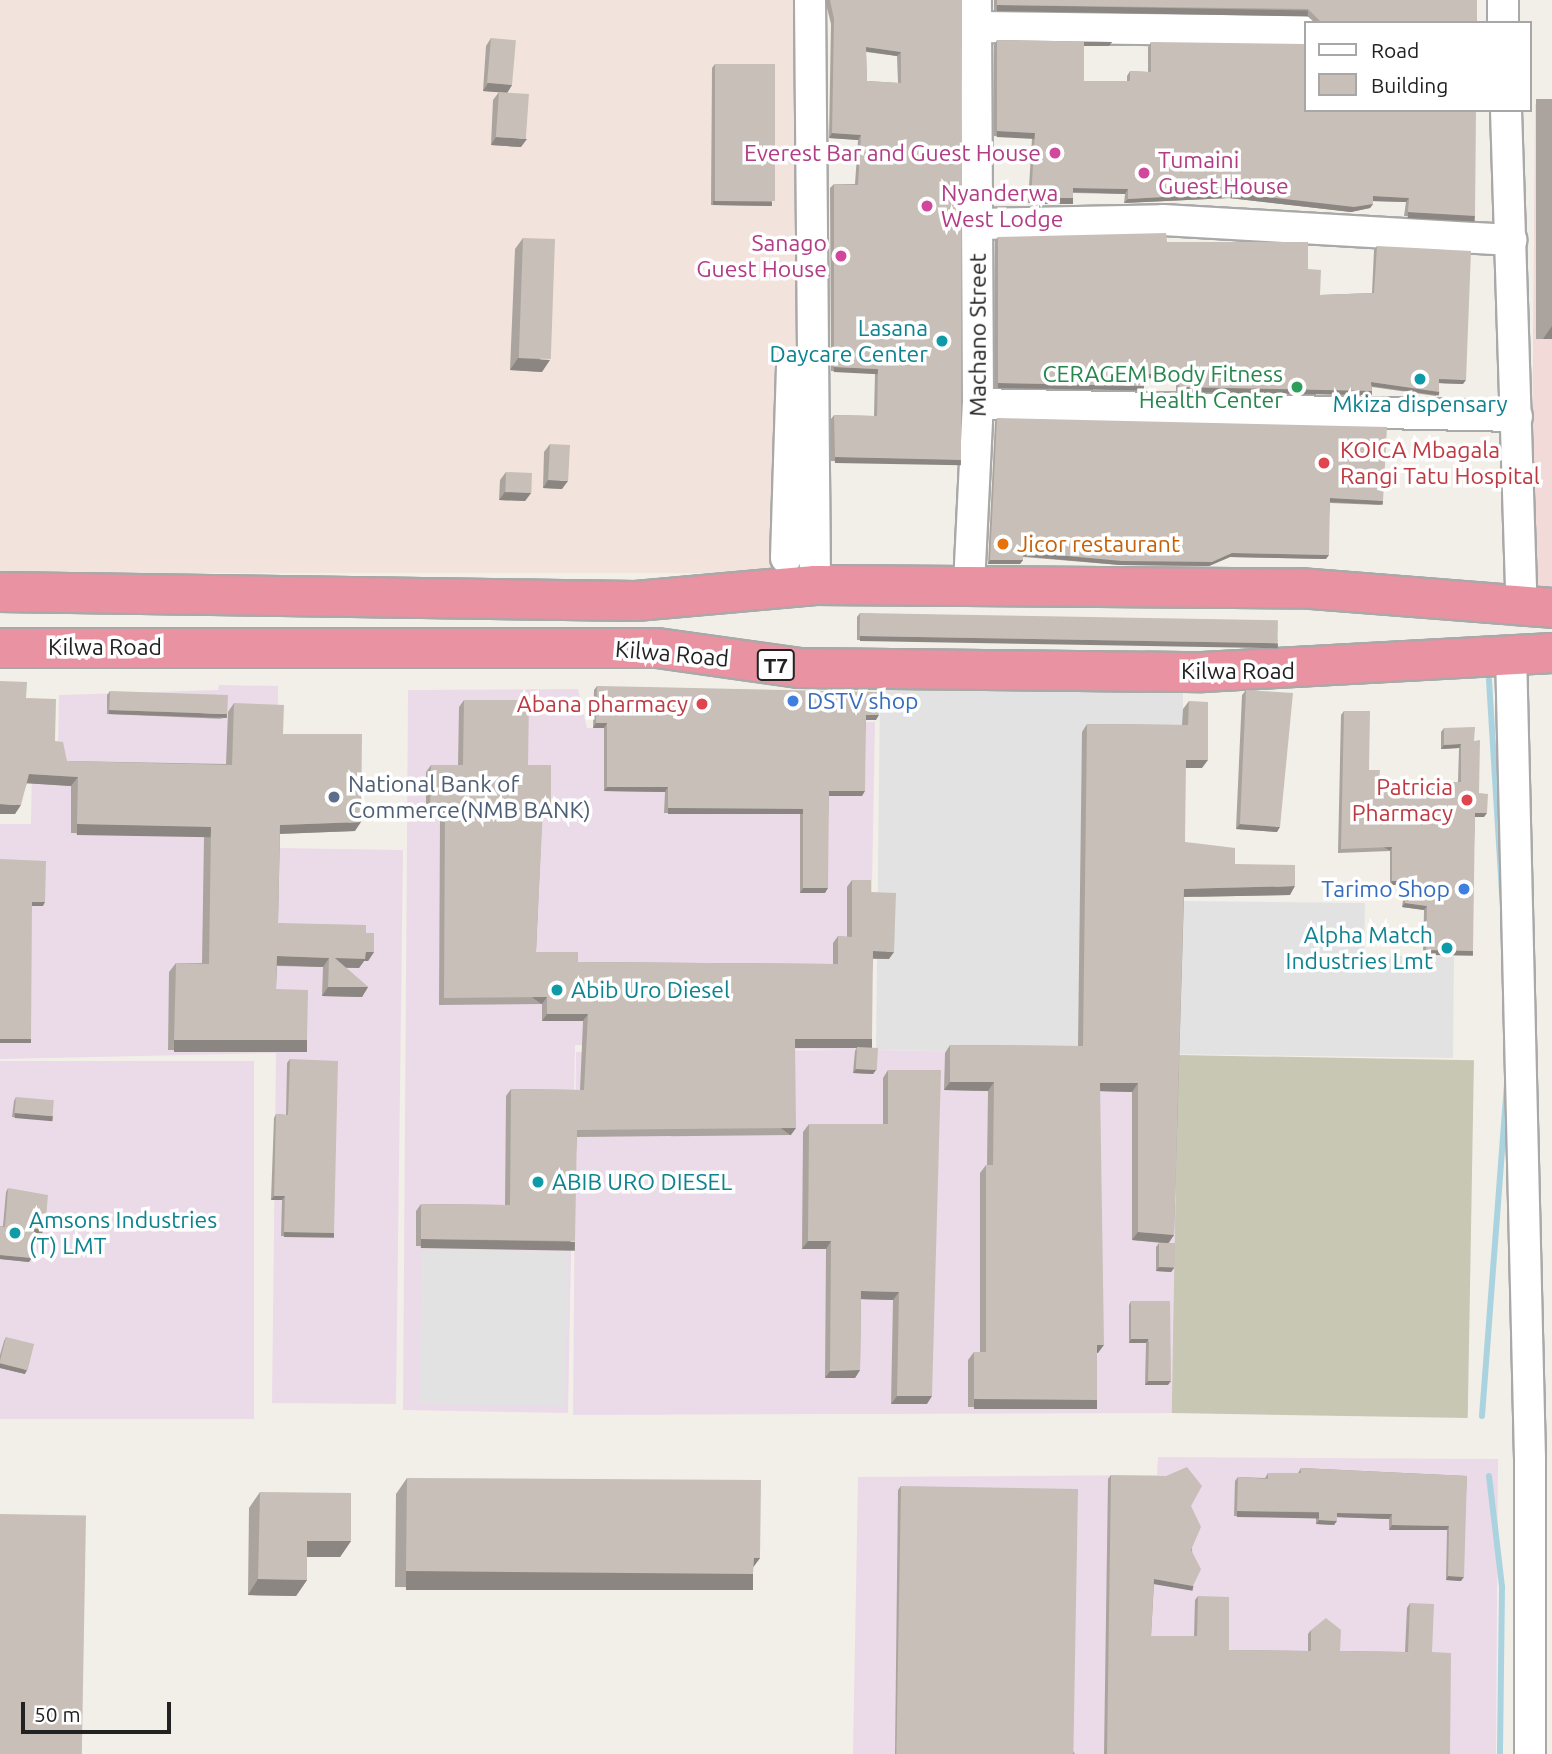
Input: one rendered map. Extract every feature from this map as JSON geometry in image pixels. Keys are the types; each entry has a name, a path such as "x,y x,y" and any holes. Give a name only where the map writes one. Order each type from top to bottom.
{"highway":[{"path":"0,592 636,601 815,585 1299,587 1537,608"},
{"name":"Kilwa Road","path":"0,648 657,648 799,668 1203,672 1331,669 1511,652 1552,653"}],"street":[{"path":"786,558 796,277 791,0"},
{"path":"810,0 815,585"},
{"path":"1503,0 1503,21"},
{"path":"976,14 1304,31"},
{"name":"Machano Street","path":"969,585 978,404 976,14"},
{"path":"1506,112 1517,416 1537,608"},
{"path":"978,224 1163,220 1259,230 1511,240"},
{"path":"978,404 1517,416"},
{"path":"1511,652 1530,1458 1530,1754"}],"shaded area":[{"path":"0,0 808,0 808,573 0,573"},
{"path":"1535,104 1552,104 1552,590 1531,590"},
{"path":"219,685 278,686 276,848 403,850 396,1404 272,1403 276,1053 0,1059 0,824 31,824 32,762 58,748 59,695 218,690"},
{"path":"578,689 587,728 875,722 869,1050 1178,1055 1176,1413 573,1415 576,1052 849,1050 575,1045 568,1413 403,1410 408,690"},
{"path":"880,690 1183,692 1182,901 1365,903 1364,955 1454,957 1453,1058 876,1050"},
{"path":"1178,1055 1474,1060 1468,1418 1172,1413"},
{"name":"Amsons Industries (T) LMT","path":"0,1061 254,1061 254,1419 0,1419"},
{"path":"422,1249 568,1252 565,1407 419,1404"},
{"path":"1158,1457 1498,1459 1496,1754 853,1754 858,1477 1157,1475"}],"building":[{"path":"830,0 962,0 961,460 835,457 834,415 877,416 878,369 834,367 834,184 858,185 861,135 832,133 834,19","holes":["866,47 901,52 901,83 867,81"]},
{"path":"997,0 1477,0 1477,21 1320,21 1308,9 997,5"},
{"path":"491,38 516,40 512,85 487,83"},
{"path":"997,40 1112,42 1084,42 1084,81 1130,81 1130,71 1151,72 1151,42 1304,44 1304,112 1476,112 1475,216 1408,212 1409,198 1373,196 1373,204 1354,207 1233,193 1128,199 1128,189 1073,188 1073,198 1031,198 1035,133 997,131"},
{"path":"715,64 775,64 775,201 715,201"},
{"path":"499,92 529,94 526,139 496,137"},
{"path":"1166,233 1167,242 1308,242 1308,269 1321,270 1320,295 1374,293 1377,246 1471,251 1466,380 1439,379 1439,392 1371,382 1372,391 1179,387 1179,374 1144,374 1144,386 998,383 998,237"},
{"path":"523,238 555,239 551,359 519,358"},
{"path":"997,418 1387,427 1383,501 1330,498 1329,555 1232,553 1212,562 1122,561 1023,552 1023,560 990,560"},
{"path":"550,444 570,445 568,481 548,480"},
{"path":"506,472 532,473 531,493 505,492"},
{"path":"860,613 1278,620 1278,643 860,636"},
{"path":"0,681 27,682 26,698 56,699 55,741 63,742 67,761 232,765 234,703 284,705 283,734 362,734 361,822 280,825 278,923 366,925 366,933 374,933 374,952 366,952 365,959 335,958 368,987 328,987 329,958 277,956 276,989 308,990 307,1040 174,1040 176,963 209,964 211,827 77,824 78,777 29,774 21,805 0,804"},
{"path":"597,686 877,692 879,715 866,715 865,791 829,791 828,888 803,888 803,809 668,808 668,787 607,787 607,723 596,723"},
{"path":"1246,690 1293,693 1280,827 1240,824"},
{"path":"110,691 228,695 227,714 109,710"},
{"path":"464,700 529,700 528,765 551,765 551,809 543,809 536,952 578,952 578,962 838,964 838,936 852,937 852,880 871,880 871,892 896,893 894,952 873,951 872,1039 795,1039 796,1128 577,1130 575,1241 421,1239 421,1204 510,1205 511,1089 584,1090 588,1014 547,1014 547,997 444,998 445,809 430,809 431,765 463,765"},
{"path":"1189,701 1208,702 1208,760 1186,760 1185,842 1235,848 1235,864 1295,865 1295,886 1184,889 1174,1235 1138,1232 1138,1083 1100,1083 1104,1345 1097,1345 1097,1400 974,1399 974,1352 986,1352 986,1165 993,1165 994,1082 950,1082 950,1045 1083,1046 1087,724 1188,725"},
{"path":"1344,711 1370,711 1369,770 1380,770 1379,782 1461,782 1461,744 1444,745 1444,728 1475,727 1474,741 1480,740 1479,793 1488,794 1487,813 1475,813 1473,951 1426,950 1427,906 1405,903 1408,881 1392,881 1392,847 1341,849"},
{"path":"0,859 46,861 45,902 32,902 31,1039 0,1039"},
{"path":"857,1047 878,1048 877,1070 856,1069"},
{"path":"290,1059 338,1061 334,1233 284,1232 285,1196 274,1196 276,1114 288,1115"},
{"path":"888,1070 941,1070 932,1396 897,1396 899,1292 861,1291 860,1370 830,1371 831,1241 808,1241 809,1124 888,1124"},
{"path":"16,1097 54,1100 52,1116 15,1113"},
{"name":"Amsons Industries (T) LMT","path":"8,1188 48,1195 45,1229 34,1229 32,1258 0,1255 0,1226 5,1227"},
{"path":"1159,1243 1175,1243 1175,1267 1159,1267"},
{"path":"1131,1301 1170,1301 1171,1381 1148,1381 1149,1339 1131,1339"},
{"path":"6,1337 34,1344 28,1370 0,1363"},
{"path":"1187,1467 1202,1486 1191,1506 1201,1527 1191,1550 1201,1569 1193,1586 1154,1579 1151,1636 1197,1636 1198,1596 1229,1597 1229,1650 1311,1651 1311,1630 1326,1618 1341,1630 1340,1651 1408,1652 1410,1603 1434,1604 1432,1652 1451,1653 1450,1754 1107,1754 1111,1475 1166,1476"},
{"path":"1301,1468 1467,1476 1464,1577 1448,1576 1449,1526 1392,1525 1392,1514 1337,1513 1337,1521 1319,1520 1319,1512 1237,1511 1238,1477 1268,1479 1268,1473 1301,1473"},
{"path":"407,1478 761,1480 760,1558 754,1558 753,1574 406,1571"},
{"path":"901,1486 1078,1489 1073,1754 896,1754"},
{"path":"260,1492 351,1493 351,1541 307,1541 307,1580 258,1579"},
{"path":"0,1514 86,1516 82,1754 0,1754"}],"waterway":[{"path":"1489,680 1502,893"},
{"path":"1482,1416 1507,1082"},
{"path":"1489,1476 1502,1587 1500,1754"}],"place":[{"name":"Everest Bar and Guest House","path":"1055,153"},
{"name":"Tumaini Guest House","path":"1144,173"},
{"name":"Nyanderwa West Lodge","path":"927,206"},
{"name":"Sanago Guest House","path":"841,256"},
{"name":"Lasana Daycare Center","path":"942,341"},
{"name":"Mkiza dispensary","path":"1420,379"},
{"name":"CERAGEM Body Fitness Health Center","path":"1297,387"},
{"name":"KOICA Mbagala Rangi Tatu Hospital","path":"1324,463"},
{"name":"Jicor restaurant","path":"1003,544"},
{"name":"DSTV shop","path":"793,701"},
{"name":"Abana pharmacy","path":"702,704"},
{"name":"National Bank of Commerce(NMB BANK)","path":"334,797"},
{"name":"Patricia Pharmacy","path":"1467,800"},
{"name":"Tarimo Shop","path":"1464,889"},
{"name":"Alpha Match Industries Lmt","path":"1447,948"},
{"name":"Abib Uro Diesel","path":"557,990"},
{"name":"ABIB URO DIESEL","path":"538,1182"},
{"name":"Amsons Industries (T) LMT","path":"15,1233"}]}
